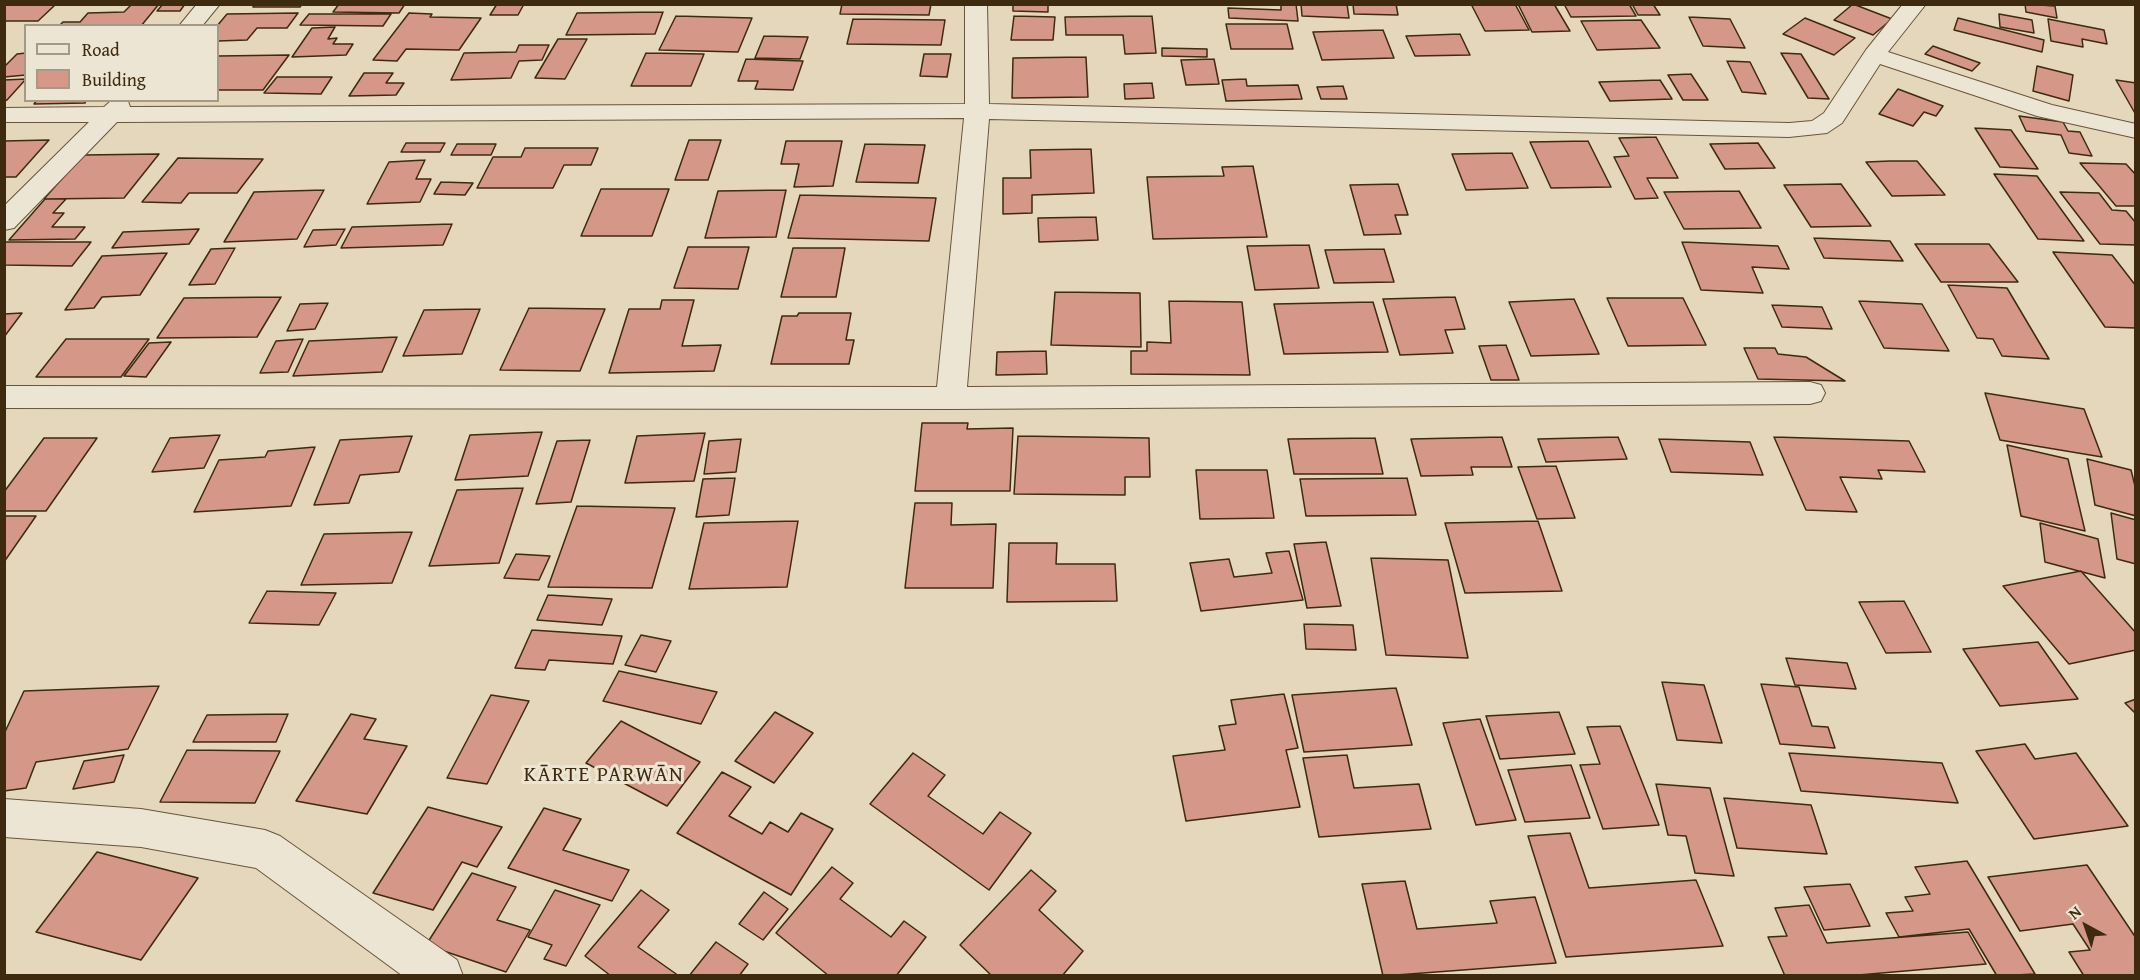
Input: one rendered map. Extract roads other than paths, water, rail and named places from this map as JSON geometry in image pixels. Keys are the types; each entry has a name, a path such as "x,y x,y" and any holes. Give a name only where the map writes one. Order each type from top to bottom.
{"street":[{"path":"192,24 209,4"},
{"path":"951,398 977,111 976,4"},
{"path":"4,115 118,107 977,111 1789,130 1818,128 1833,118 1874,55 1915,4"},
{"path":"1874,55 2046,111 2135,131"},
{"path":"4,222 118,107"},
{"path":"4,397 951,398 1810,393"},
{"path":"4,818 141,828 264,850 441,975"}],"district":[{"name":"KĀRTE PARWĀN","path":"604,776"}]}
